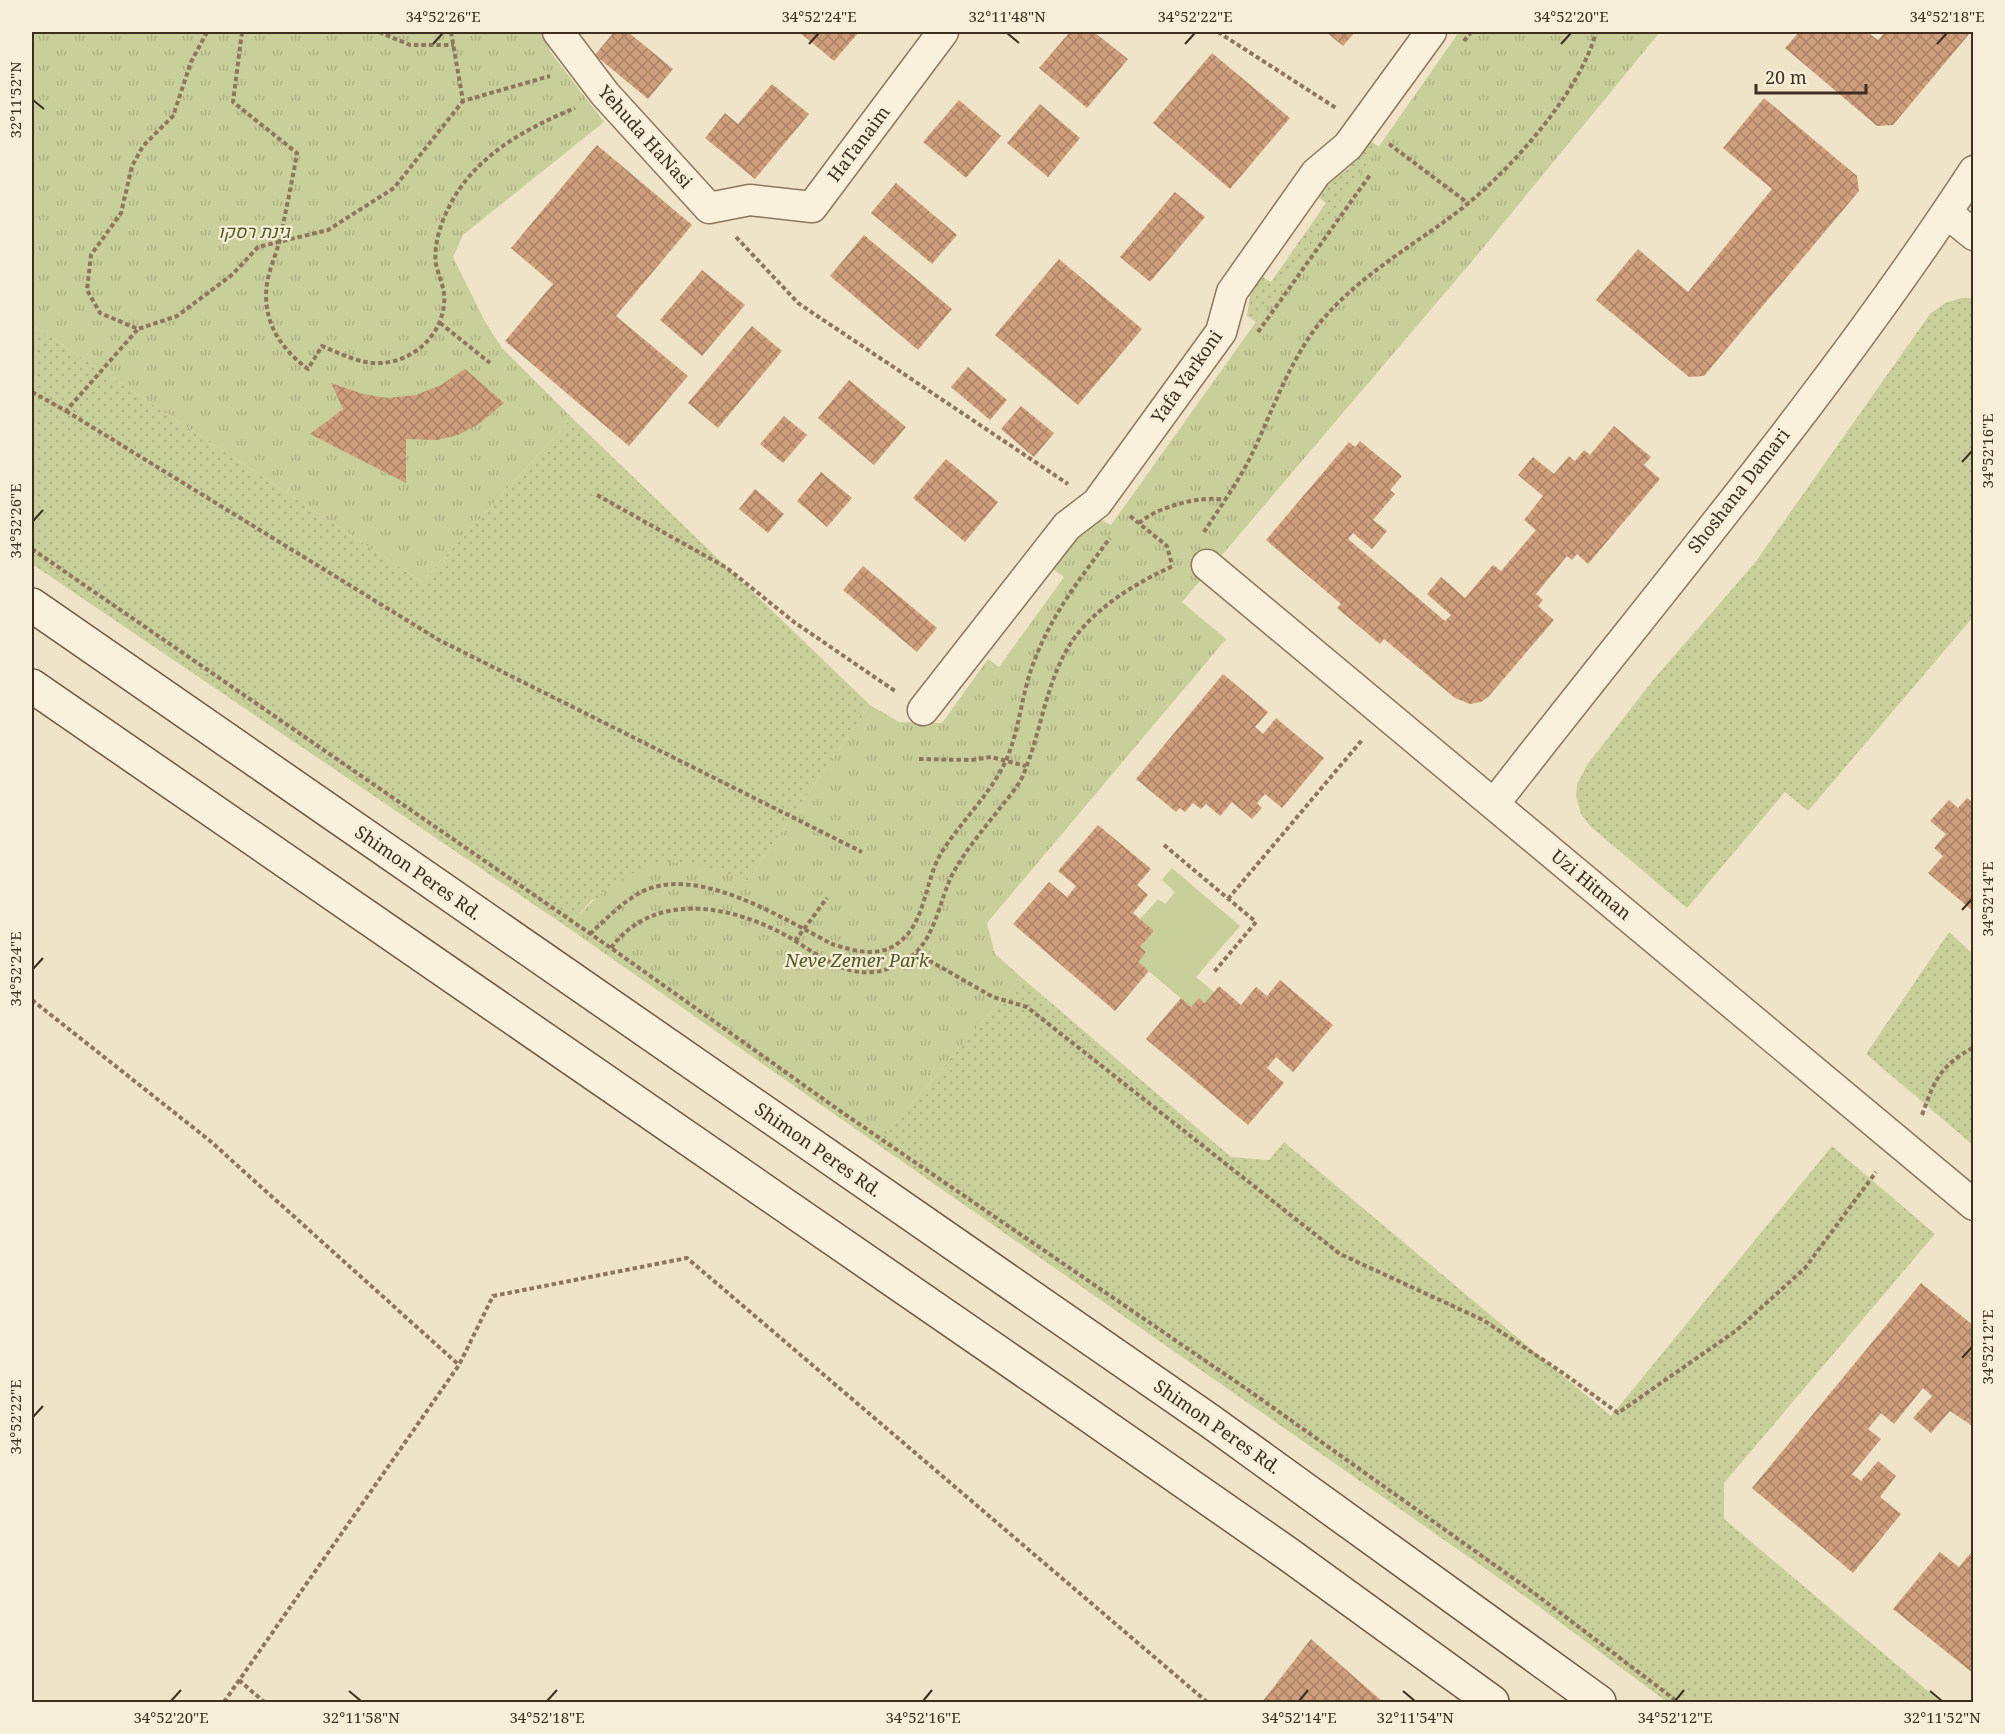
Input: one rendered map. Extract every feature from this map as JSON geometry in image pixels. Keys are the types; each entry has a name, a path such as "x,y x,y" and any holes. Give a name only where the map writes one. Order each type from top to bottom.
{"street":[{"name":"Yehuda HaNasi","path":"558,32 605,94 709,208"},
{"name":"HaTanaim","path":"709,208 750,200 812,207 944,32"},
{"name":"Yafa Yarkoni","path":"923,710 1067,526 1097,503 1221,332 1232,292 1316,173 1348,146 1431,32"},
{"name":"Shoshana Damari","path":"1494,804 1770,452 1947,213 1974,171"},
{"path":"1947,213 1974,235"},
{"name":"Uzi Hitman","path":"1207,565 1974,1205"},
{"name":"Shimon Peres Rd.","path":"32,605 1210,1421 1599,1702"},
{"path":"32,686 1044,1384 1288,1554 1492,1702"}],"path":[{"path":"138,329 100,313 87,290 91,255 121,213 132,166 143,146 173,116 191,62 207,32"},
{"path":"242,32 233,102 297,153 279,242 267,282 267,304 275,337 284,350 308,369 322,346 348,357 374,363 400,359 423,346 440,323 445,303 444,290 436,263 437,243 447,209 470,173 489,156 546,120 605,94"},
{"path":"379,32 410,45 454,45"},
{"path":"451,32 463,101"},
{"path":"1218,32 1363,125 1468,203"},
{"path":"1458,50 1471,32"},
{"path":"66,411 138,329 177,316 233,274 258,247 328,230 394,188 463,101 584,67"},
{"path":"1384,155 1398,136"},
{"path":"1253,339 1371,174"},
{"path":"709,208 798,303 1097,503"},
{"path":"440,323 490,363"},
{"path":"32,392 439,640 862,852"},
{"path":"597,495 727,568 794,622 923,710"},
{"path":"1139,522 1159,510 1196,500 1210,497 1224,500"},
{"path":"1121,523 1128,514 1153,534"},
{"path":"590,934 630,899 649,889 678,885 700,886 732,896 832,944 864,953 891,948 913,927 927,883 939,856 1002,770 1031,670 1048,625 1114,533"},
{"path":"32,549 611,948 843,1113 1329,1448 1534,1593 1678,1702"},
{"path":"1228,899 1362,740"},
{"path":"919,759 971,760 991,757 1026,766"},
{"path":"1164,845 1256,922 1214,972"},
{"path":"795,941 827,898"},
{"path":"611,948 621,935 639,921 669,909 693,908 730,912"},
{"path":"916,953 993,997 1026,1007 1340,1254 1483,1320 1563,1372 1618,1413 1737,1330 1804,1268 1876,1172"},
{"path":"32,1000 209,1140 459,1365"},
{"path":"1922,1115 1933,1084 1951,1060 1974,1047"},
{"path":"224,1702 459,1365 493,1296 687,1258 1207,1702"},
{"path":"239,1680 264,1702"}],"green space":[{"name":"גינת רסקו","path":"32,32 540,32 552,54 604,122 463,235 453,257 484,320 502,348 572,418 422,582 32,325"},
{"name":"Neve Zemer Park","path":"1459,32 1660,32 1473,260 1182,602 1226,639 987,923 995,954 1021,977 877,1144 567,927 610,888 648,866 672,862 683,863 747,881 870,705 899,722 942,723 988,659 999,667 1064,577 1053,569 1080,534 1100,519 1111,525"},
{"path":"1369,140 1379,147 1256,322 1247,316 1251,290 1261,276 1271,282 1326,203 1317,196 1328,180 1348,169"},
{"path":"1961,298 1974,298 1973,617 1808,811 1785,792 1687,908 1590,826 1581,814 1576,797 1577,784 1587,765 1654,679 1754,564 1930,314 1945,303"},
{"path":"32,325 422,582 572,418 870,705 747,881 688,865 592,900 567,927 32,564"},
{"path":"1172,868 1240,926 1196,977 1214,992 1205,1003 1199,998 1191,1007 1138,962 1140,947 1154,931 1140,919 1158,899 1165,904 1175,892 1162,880"},
{"path":"1949,932 1973,954 1973,1145 1866,1054"},
{"path":"1021,977 1231,1157 1269,1160 1284,1142 1611,1416 1832,1146 1935,1234 1724,1483 1724,1519 1941,1702 1667,1702 1526,1597 877,1144"}],"building":[{"path":"614,32 628,32 673,69 648,99 595,55"},
{"path":"799,32 859,32 834,61"},
{"path":"1070,32 1094,32 1128,59 1087,108 1039,68"},
{"path":"1326,32 1355,32 1343,46"},
{"path":"1799,32 1867,32 1878,40 1885,32 1970,33 1893,125 1877,126 1785,48"},
{"path":"1212,53 1290,118 1230,189 1153,123"},
{"path":"772,84 809,114 755,179 705,138 725,113 738,124"},
{"path":"1764,98 1857,176 1859,191 1704,376 1689,377 1596,300 1638,249 1688,292 1772,189 1723,148"},
{"path":"959,100 1001,136 966,178 923,142"},
{"path":"1040,104 1080,138 1048,177 1007,143"},
{"path":"597,145 692,225 616,316 688,376 629,446 505,341 553,284 511,248"},
{"path":"896,183 957,235 932,264 871,213"},
{"path":"1175,192 1205,217 1150,282 1120,257"},
{"path":"864,235 952,309 918,350 830,276"},
{"path":"1059,259 1142,329 1078,405 995,335"},
{"path":"702,270 745,305 702,356 660,320"},
{"path":"752,326 782,351 718,428 688,403"},
{"path":"968,367 1007,400 990,420 951,387"},
{"path":"465,369 504,403 479,424 458,435 437,440 406,439 406,483 310,434 343,409 331,383 363,394 387,398 416,395 441,385"},
{"path":"849,380 906,427 874,465 818,418"},
{"path":"1021,406 1054,433 1034,457 1001,429"},
{"path":"784,416 807,435 783,463 760,444"},
{"path":"1614,426 1651,457 1644,465 1660,479 1588,564 1577,554 1572,560 1567,556 1536,594 1543,600 1538,606 1554,620 1489,696 1481,702 1470,704 1455,698 1384,639 1380,644 1337,608 1341,604 1266,540 1349,442 1355,447 1360,441 1402,476 1390,490 1395,494 1373,520 1387,531 1372,549 1353,533 1348,539 1445,621 1451,615 1427,594 1441,577 1465,598 1493,565 1501,571 1536,530 1524,520 1543,496 1518,475 1533,457 1554,474 1569,456 1575,461 1584,450 1590,455"},
{"path":"946,459 998,502 965,542 913,498"},
{"path":"821,472 852,498 827,527 797,501"},
{"path":"755,489 784,514 768,533 739,509"},
{"path":"863,566 937,628 917,652 843,590"},
{"path":"1223,674 1268,712 1255,727 1263,734 1276,718 1324,758 1282,808 1265,794 1257,803 1262,808 1252,819 1232,802 1220,816 1206,804 1201,809 1193,803 1185,812 1180,808 1176,812 1136,779"},
{"path":"1967,798 1974,803 1971,810 1974,812 1974,912 1928,873 1943,856 1934,848 1946,834 1930,821 1949,800 1958,808"},
{"path":"1098,825 1151,869 1137,885 1148,895 1133,913 1154,931 1140,947 1146,952 1138,962 1149,971 1115,1011 1013,924 1049,882 1067,897 1076,886 1058,871"},
{"path":"1280,980 1333,1025 1293,1072 1276,1057 1267,1068 1284,1083 1248,1125 1146,1039 1181,998 1191,1007 1199,998 1205,1003 1219,986 1241,1005 1256,987 1267,996"},
{"path":"1921,1283 1974,1326 1974,1427 1950,1411 1931,1433 1913,1418 1932,1396 1923,1388 1894,1424 1881,1413 1868,1429 1881,1439 1852,1474 1861,1481 1878,1461 1896,1476 1880,1497 1901,1514 1853,1573 1752,1488"},
{"path":"1974,1549 1974,1674 1893,1609 1940,1552 1959,1567"},
{"path":"1311,1639 1383,1702 1262,1702"}]}
